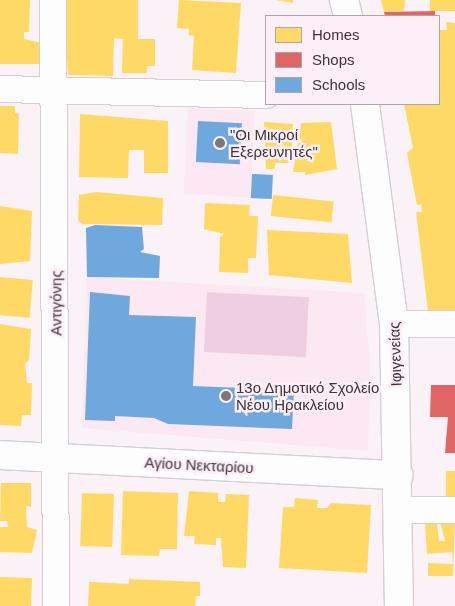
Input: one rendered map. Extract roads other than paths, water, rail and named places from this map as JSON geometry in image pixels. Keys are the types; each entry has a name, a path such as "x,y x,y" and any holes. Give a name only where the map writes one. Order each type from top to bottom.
{"street":[{"name":"Αντιγόνης","path":"54,0 56,606"},
{"path":"344,0 348,15"},
{"path":"0,89 54,92 265,95"},
{"name":"Ιφιγενείας","path":"365,105 394,324 399,510 399,606"},
{"path":"394,324 455,324"},
{"name":"Αγίου Νεκταρίου","path":"0,455 398,475"},
{"path":"399,510 455,510"}],"place":[{"name":"\"Οι Μικροί Εξερευνητές\"","path":"220,143"},
{"name":"13ο Δημοτικό Σχολείο Νέου Ηρακλείου","path":"226,396"}]}
